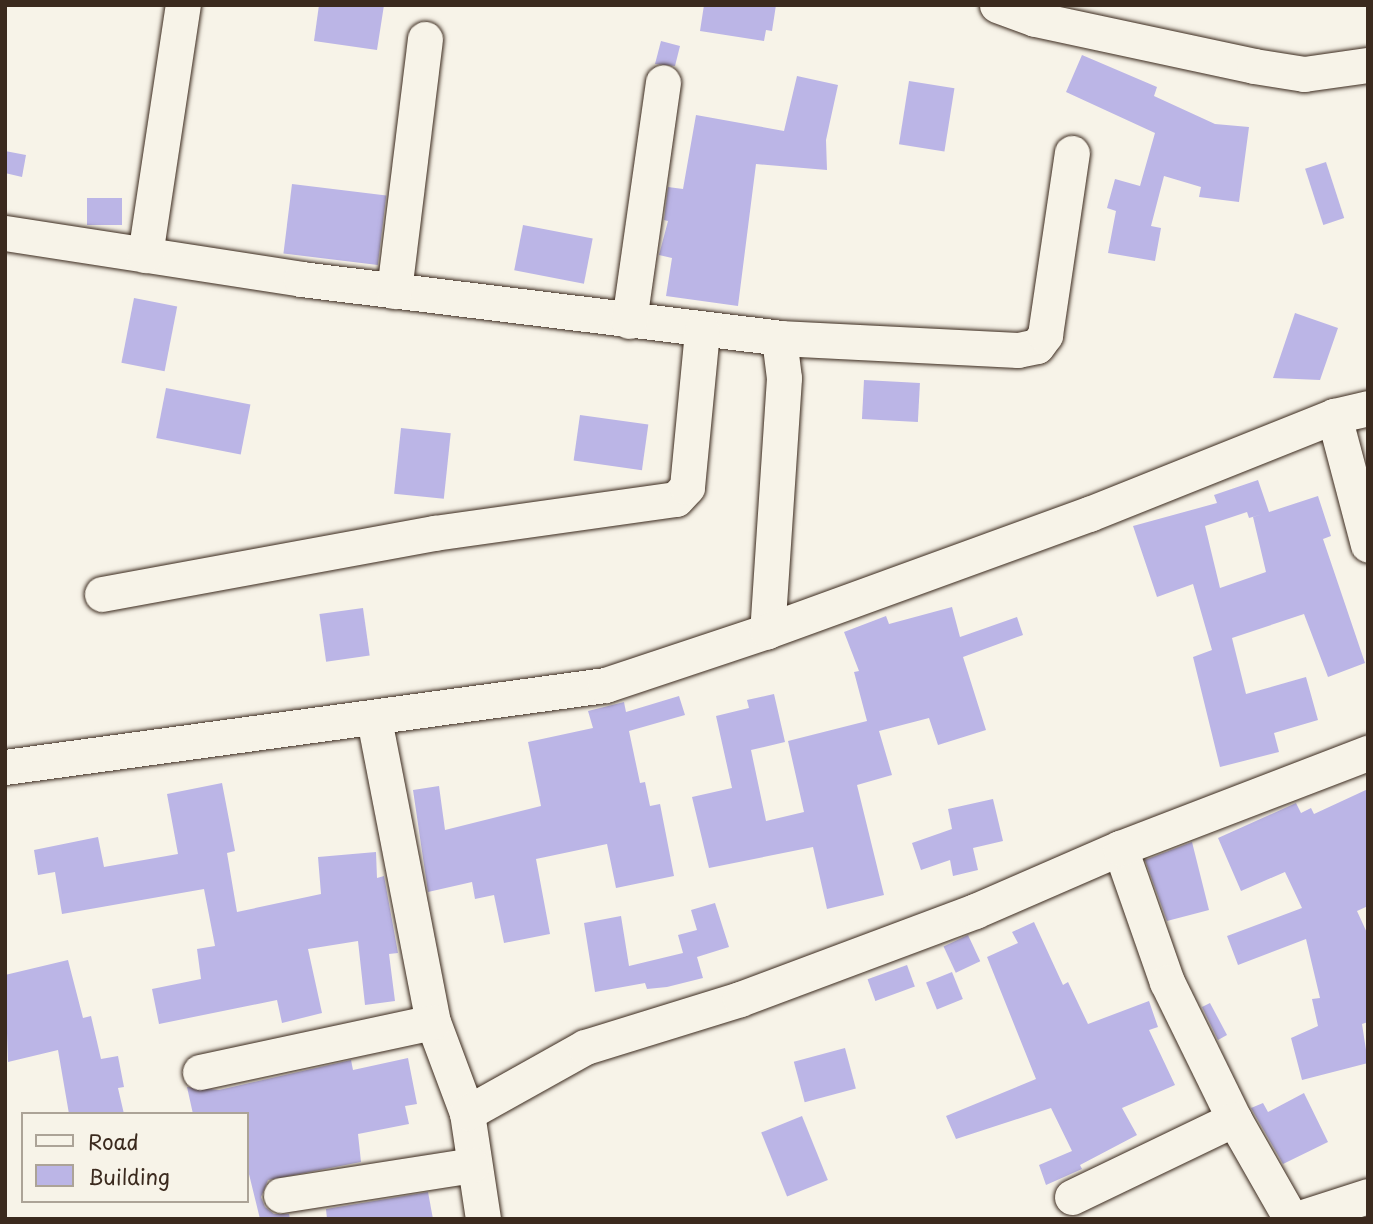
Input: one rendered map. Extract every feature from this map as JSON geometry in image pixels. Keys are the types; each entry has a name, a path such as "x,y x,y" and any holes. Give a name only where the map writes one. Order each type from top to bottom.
{"street":[{"path":"145,255 183,5"},
{"path":"997,5 1061,25 1254,66 1304,74 1368,65"},
{"path":"394,291 425,39"},
{"path":"629,321 663,82"},
{"path":"5,233 394,291 702,331 779,338 1018,350 1037,346 1045,335 1072,153"},
{"path":"102,594 433,533 676,499 687,487 702,331"},
{"path":"767,631 784,378 779,338"},
{"path":"5,767 374,719 605,685 767,631 1089,514 1334,416 1368,408"},
{"path":"1334,416 1368,545"},
{"path":"374,719 433,1022 467,1113 472,1165 483,1219"},
{"path":"467,1113 585,1047 740,999 975,911 1120,848 1368,753"},
{"path":"1120,848 1167,982 1234,1119 1291,1219"},
{"path":"200,1072 433,1022"},
{"path":"1072,1197 1234,1119"},
{"path":"281,1195 472,1165"},
{"path":"1297,1219 1368,1196"}],"building":[{"path":"319,5 384,5 377,50 314,41"},
{"path":"704,5 776,5 772,31 766,30 764,41 700,31"},
{"path":"661,41 680,46 675,66 655,64"},
{"path":"1082,55 1157,87 1154,96 1215,124 1249,127 1239,202 1199,197 1201,187 1164,176 1151,226 1161,228 1155,261 1108,253 1116,211 1107,208 1115,179 1140,186 1155,133 1066,92"},
{"path":"797,76 838,85 826,140 827,170 756,164 738,306 666,296 672,258 659,255 668,221 664,220 668,187 683,189 696,115 784,131"},
{"path":"909,81 954,88 944,151 899,144"},
{"path":"5,151 26,155 22,177 5,173"},
{"path":"1326,162 1344,218 1323,225 1305,169"},
{"path":"292,184 386,196 378,265 283,253"},
{"path":"87,198 122,198 122,225 87,225"},
{"path":"523,225 593,239 584,284 514,270"},
{"path":"134,298 177,306 165,371 121,363"},
{"path":"1295,313 1338,328 1320,380 1273,378"},
{"path":"864,380 920,383 918,422 862,419"},
{"path":"166,388 250,404 241,454 156,438"},
{"path":"580,415 648,425 642,470 574,461"},
{"path":"401,428 451,433 444,499 394,494"},
{"path":"1258,480 1269,512 1318,496 1331,536 1323,539 1365,663 1328,677 1304,614 1232,638 1246,694 1306,677 1318,720 1274,733 1279,752 1220,767 1193,657 1212,650 1193,584 1157,597 1133,526 1217,503 1214,495","holes":["1247,512 1249,518 1263,514 1253,517 1266,572 1220,588 1205,526"]},
{"path":"952,607 960,637 1017,617 1023,635 963,657 986,730 938,745 929,718 879,731 892,775 857,785 884,895 827,909 813,847 709,868 692,797 732,788 716,716 749,708 747,700 774,694 785,742 751,750 766,821 804,812 788,741 867,721 854,672 859,671 844,632 886,616 889,624"},
{"path":"363,608 370,656 326,662 319,614"},
{"path":"679,696 685,715 629,731 640,783 645,782 650,806 660,804 674,876 616,888 607,844 536,859 550,934 504,943 494,895 475,899 472,882 428,892 413,790 439,786 445,830 541,806 528,742 593,728 588,711 624,702 626,712"},
{"path":"222,783 235,851 227,853 237,912 321,894 318,857 376,852 377,878 384,876 398,953 389,954 395,1001 365,1005 358,941 308,949 322,1013 282,1023 277,1000 159,1024 152,989 201,979 197,949 215,946 204,889 62,914 55,872 38,875 34,850 98,837 104,867 178,854 167,794"},
{"path":"1368,789 1368,906 1357,911 1368,935 1368,1022 1362,1024 1368,1063 1302,1080 1291,1038 1318,1026 1312,999 1320,998 1306,939 1238,965 1227,936 1302,908 1285,872 1241,891 1218,838 1296,803 1301,813 1311,808 1314,814"},
{"path":"993,799 1003,841 973,848 978,870 953,876 950,860 921,870 912,843 952,829 948,809"},
{"path":"1192,842 1209,910 1167,921 1145,860"},
{"path":"715,903 729,947 697,957 703,978 667,987 647,989 645,983 595,992 584,923 621,916 629,966 683,953 678,935 697,930 691,910"},
{"path":"1034,922 1063,985 1068,982 1088,1024 1149,1001 1158,1027 1149,1030 1175,1085 1122,1108 1137,1135 1080,1165 1082,1169 1046,1185 1039,1165 1072,1151 1051,1108 956,1139 946,1116 1036,1079 987,957 1018,943 1012,932"},
{"path":"968,935 980,961 956,973 944,946"},
{"path":"68,960 83,1018 91,1016 101,1059 118,1056 124,1087 118,1088 124,1112 69,1112 58,1050 8,1062 5,975"},
{"path":"907,965 915,987 875,1001 868,979"},
{"path":"952,972 963,999 937,1009 926,982"},
{"path":"1210,1003 1227,1035 1218,1040 1202,1007"},
{"path":"845,1048 856,1089 805,1102 794,1062"},
{"path":"408,1058 417,1104 405,1106 409,1124 358,1134 361,1162 268,1180 261,1197 265,1207 274,1214 289,1214 290,1219 260,1219 248,1170 248,1112 193,1112 187,1087 219,1090 351,1060 353,1070"},
{"path":"1304,1093 1328,1142 1283,1164 1251,1108 1263,1103 1268,1112"},
{"path":"802,1116 828,1180 787,1196 761,1132"},
{"path":"428,1192 433,1219 327,1219 326,1209"}]}
